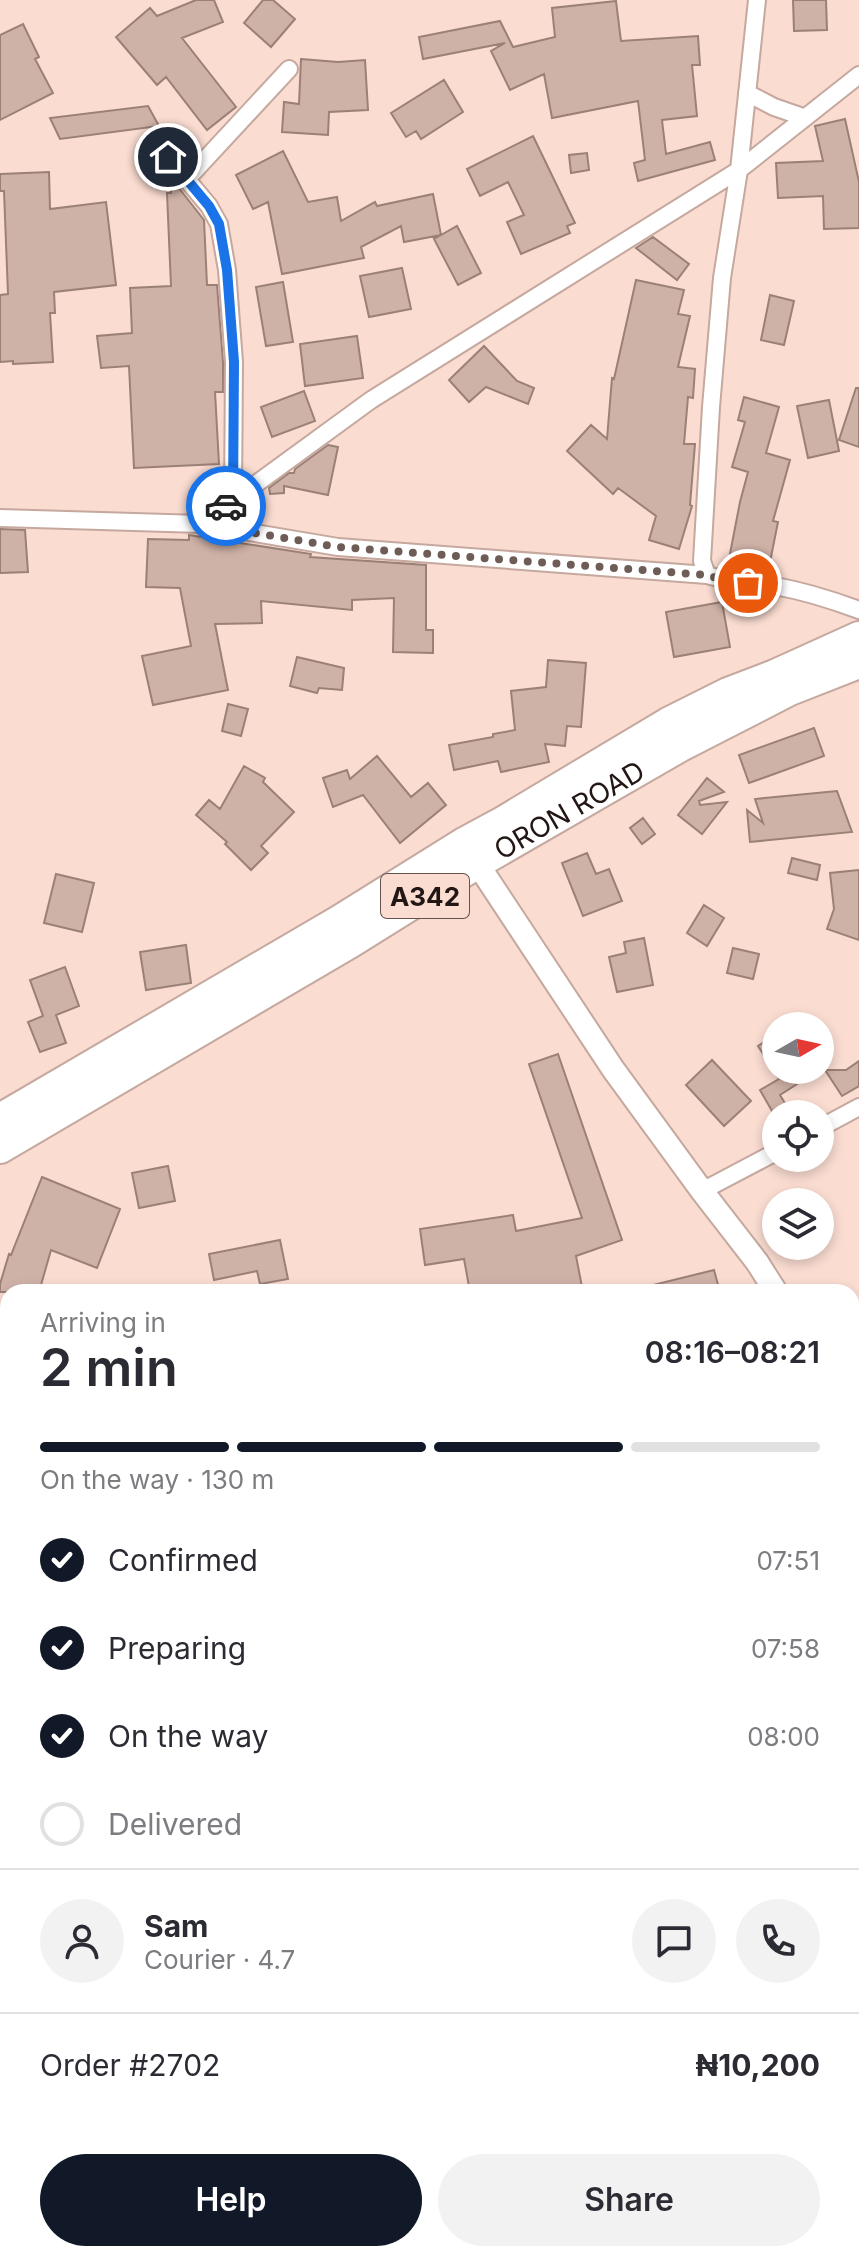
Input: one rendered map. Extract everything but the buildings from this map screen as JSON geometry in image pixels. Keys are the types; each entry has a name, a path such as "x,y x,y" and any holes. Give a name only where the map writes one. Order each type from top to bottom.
{"highway":[{"name":"ORON ROAD","path":"470,853 668,723 728,693 859,637"},
{"name":"ORON ROAD","path":"3,1128 339,921 790,690 859,663"}],"street":[{"path":"707,575 702,561 722,278 739,170 757,0"},
{"path":"187,179 289,69"},
{"path":"201,524 371,400 739,170 859,75"},
{"path":"747,93 803,117"},
{"path":"168,157 209,206 219,224 227,270 234,362 233,500"},
{"path":"0,518 201,524 338,547 707,575 773,586 859,610"},
{"path":"470,853 613,1069 771,1284"},
{"path":"834,1120 859,1107"},
{"path":"702,1191 762,1159"}],"way so far":[{"path":"226,506 201,524 338,547 707,575 748,583"}],"route":[{"path":"168,157 209,206 219,224 227,270 234,362 233,500 226,506"}]}
